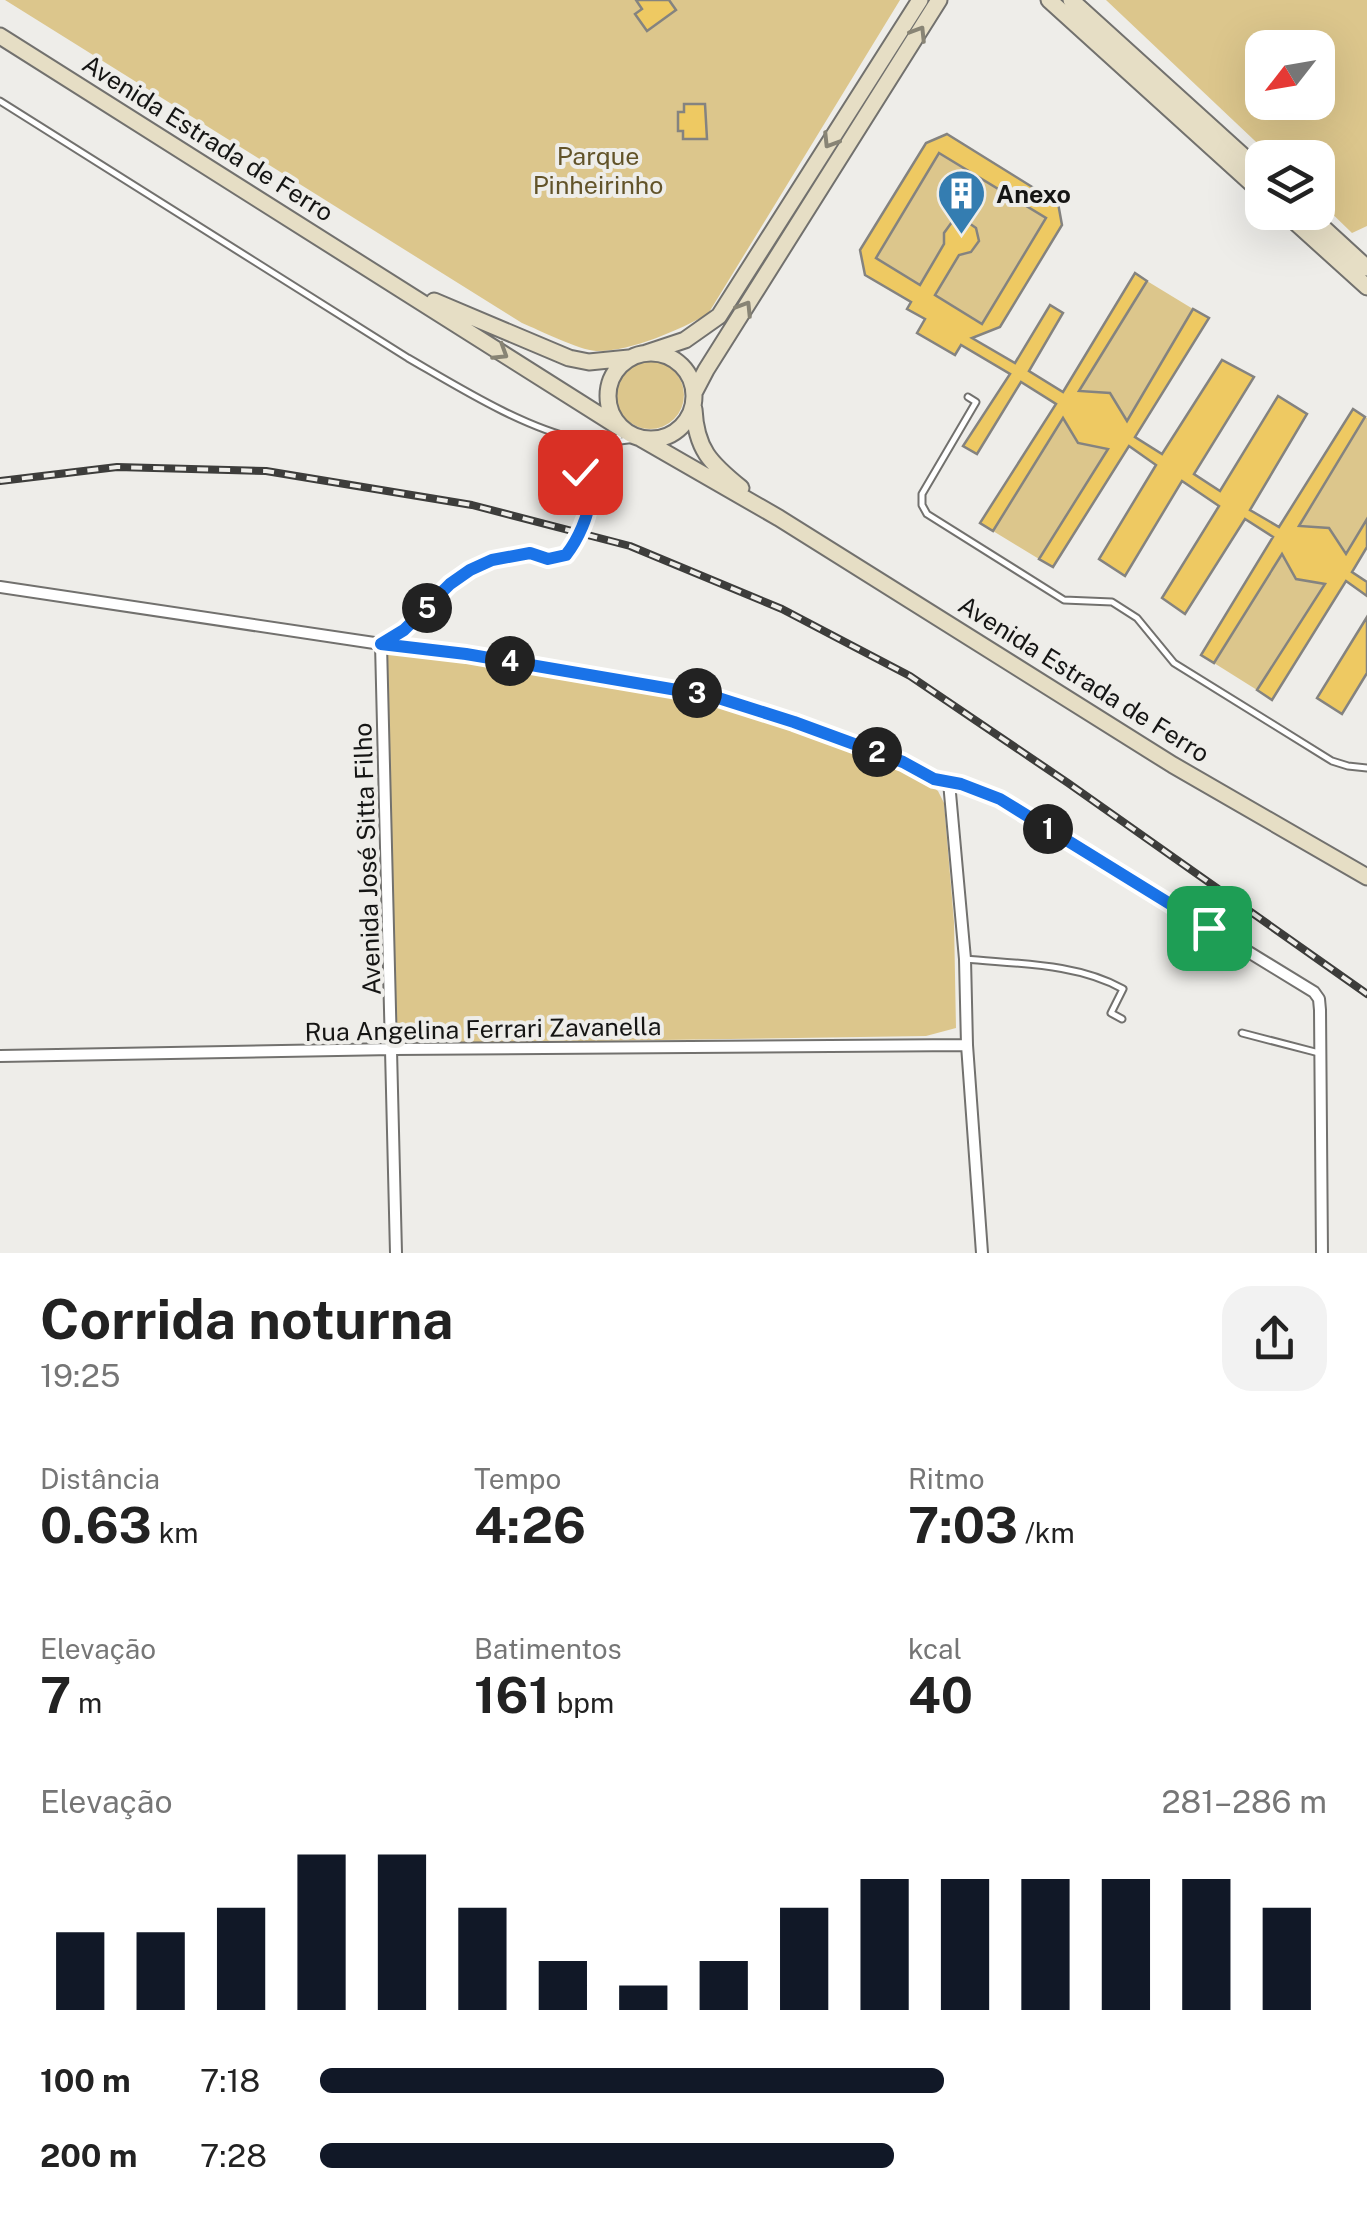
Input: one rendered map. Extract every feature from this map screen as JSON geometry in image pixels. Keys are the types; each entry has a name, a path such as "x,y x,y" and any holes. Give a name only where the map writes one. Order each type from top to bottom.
{"main road":[{"path":"920,0 719,316 686,340 638,355 617,369 609,384 608,402 626,437 657,440 686,424 706,370 939,0"},
{"path":"1049,0 1245,178"},
{"path":"1071,0 1245,159"},
{"name":"Avenida Estrada de Ferro","path":"0,36 390,282 626,437 779,518 1173,765 1367,877"},
{"path":"1304,230 1367,287"},
{"path":"1326,230 1367,268"},
{"name":"Avenida Estrada de Ferro","path":"390,282 569,358 610,362 663,354 678,362 690,375 695,431 704,453 719,470 779,518"}],"street":[{"path":"0,586 466,654 712,696 751,706 903,762 934,779 961,784 1000,799 1314,992 1319,999 1322,1253"},
{"name":"Avenida José Sitta Filho","path":"381,644 396,1253"},
{"path":"949,782 965,959 982,1253"},
{"name":"Rua Angelina Ferrari Zavanella","path":"0,1056 967,1045"}],"lane":[{"path":"0,101 459,388 534,423 582,440 626,437"},
{"path":"968,397 976,402 922,494 927,514 1064,600 1112,602 1137,618 1174,663 1332,761 1367,768"},
{"path":"965,959 1063,969 1106,979 1123,989 1111,1013 1122,1020"},
{"path":"1242,1033 1320,1053"}],"path":[{"path":"381,644 404,630 450,584 470,570 492,560 530,553 548,559 566,555 574,545 588,508 589,492 580,472 582,440"}],"green space":[{"name":"Parque Pinheirinho","path":"5,0 900,0 708,314 639,344 596,351 522,323"},
{"path":"1106,0 1367,0 1367,226 1352,233 1335,216 1335,140 1254,140"},
{"path":"939,153 1046,218 982,324 935,295 959,255 971,251 979,241 976,228 966,221 952,222 944,232 944,244 920,285 876,258"},
{"path":"1147,281 1193,309 1127,421 1110,393 1079,391"},
{"path":"650,361 663,363 674,371 682,382 682,408 674,419 663,427 650,429 637,427 626,419 618,408 616,395 618,382 626,371 637,363"},
{"path":"1365,417 1367,519 1346,554 1329,528 1299,526"},
{"path":"1063,418 1078,443 1108,449 1039,559 993,531"},
{"path":"1282,554 1325,584 1257,690 1214,663"},
{"path":"387,649 464,658 744,708 914,773 938,791 944,803 954,922 956,1028 926,1036 396,1044"}],"building":[{"path":"636,0 669,0 676,10 647,31 635,14 642,9"},
{"path":"684,104 705,104 707,139 683,139 683,131 678,131 678,112 684,112"},
{"path":"947,134 1058,203 1062,225 1000,327 972,338 1015,363 1050,305 1063,313 1029,371 1063,392 1135,273 1147,281 1079,391 1110,393 1127,421 1193,309 1209,318 1135,437 1162,454 1222,360 1254,377 1194,474 1220,491 1278,396 1307,414 1250,510 1279,527 1353,409 1365,417 1299,526 1329,528 1346,554 1367,519 1367,547 1352,572 1367,582 1367,596 1346,581 1272,700 1257,690 1325,584 1296,579 1282,554 1214,663 1201,655 1273,537 1245,519 1185,614 1162,598 1219,506 1182,481 1125,576 1099,559 1156,465 1129,446 1053,567 1039,559 1108,449 1078,443 1063,418 993,531 980,523 1056,404 1021,382 977,454 963,446 1010,374 961,345 955,355 917,333 925,319 907,309 911,302 865,275 860,250 926,143","holes":["939,153 1046,218 982,324 935,295 959,255 971,252 979,241 976,228 966,221 952,222 944,233 944,244 920,285 876,258"]},
{"path":"1367,617 1367,673 1342,714 1317,698"}],"railway":[{"path":"0,481 117,467 266,471 472,505 630,546 782,609 910,676 1367,994"}],"place":[{"name":"Anexo","path":"961,236"}],"route":[{"path":"580,472 589,492 588,508 574,545 566,555 548,559 530,553 492,560 470,570 450,584 404,630 381,644 466,654 751,706 903,762 934,779 961,784 1000,799 1209,928"}]}
